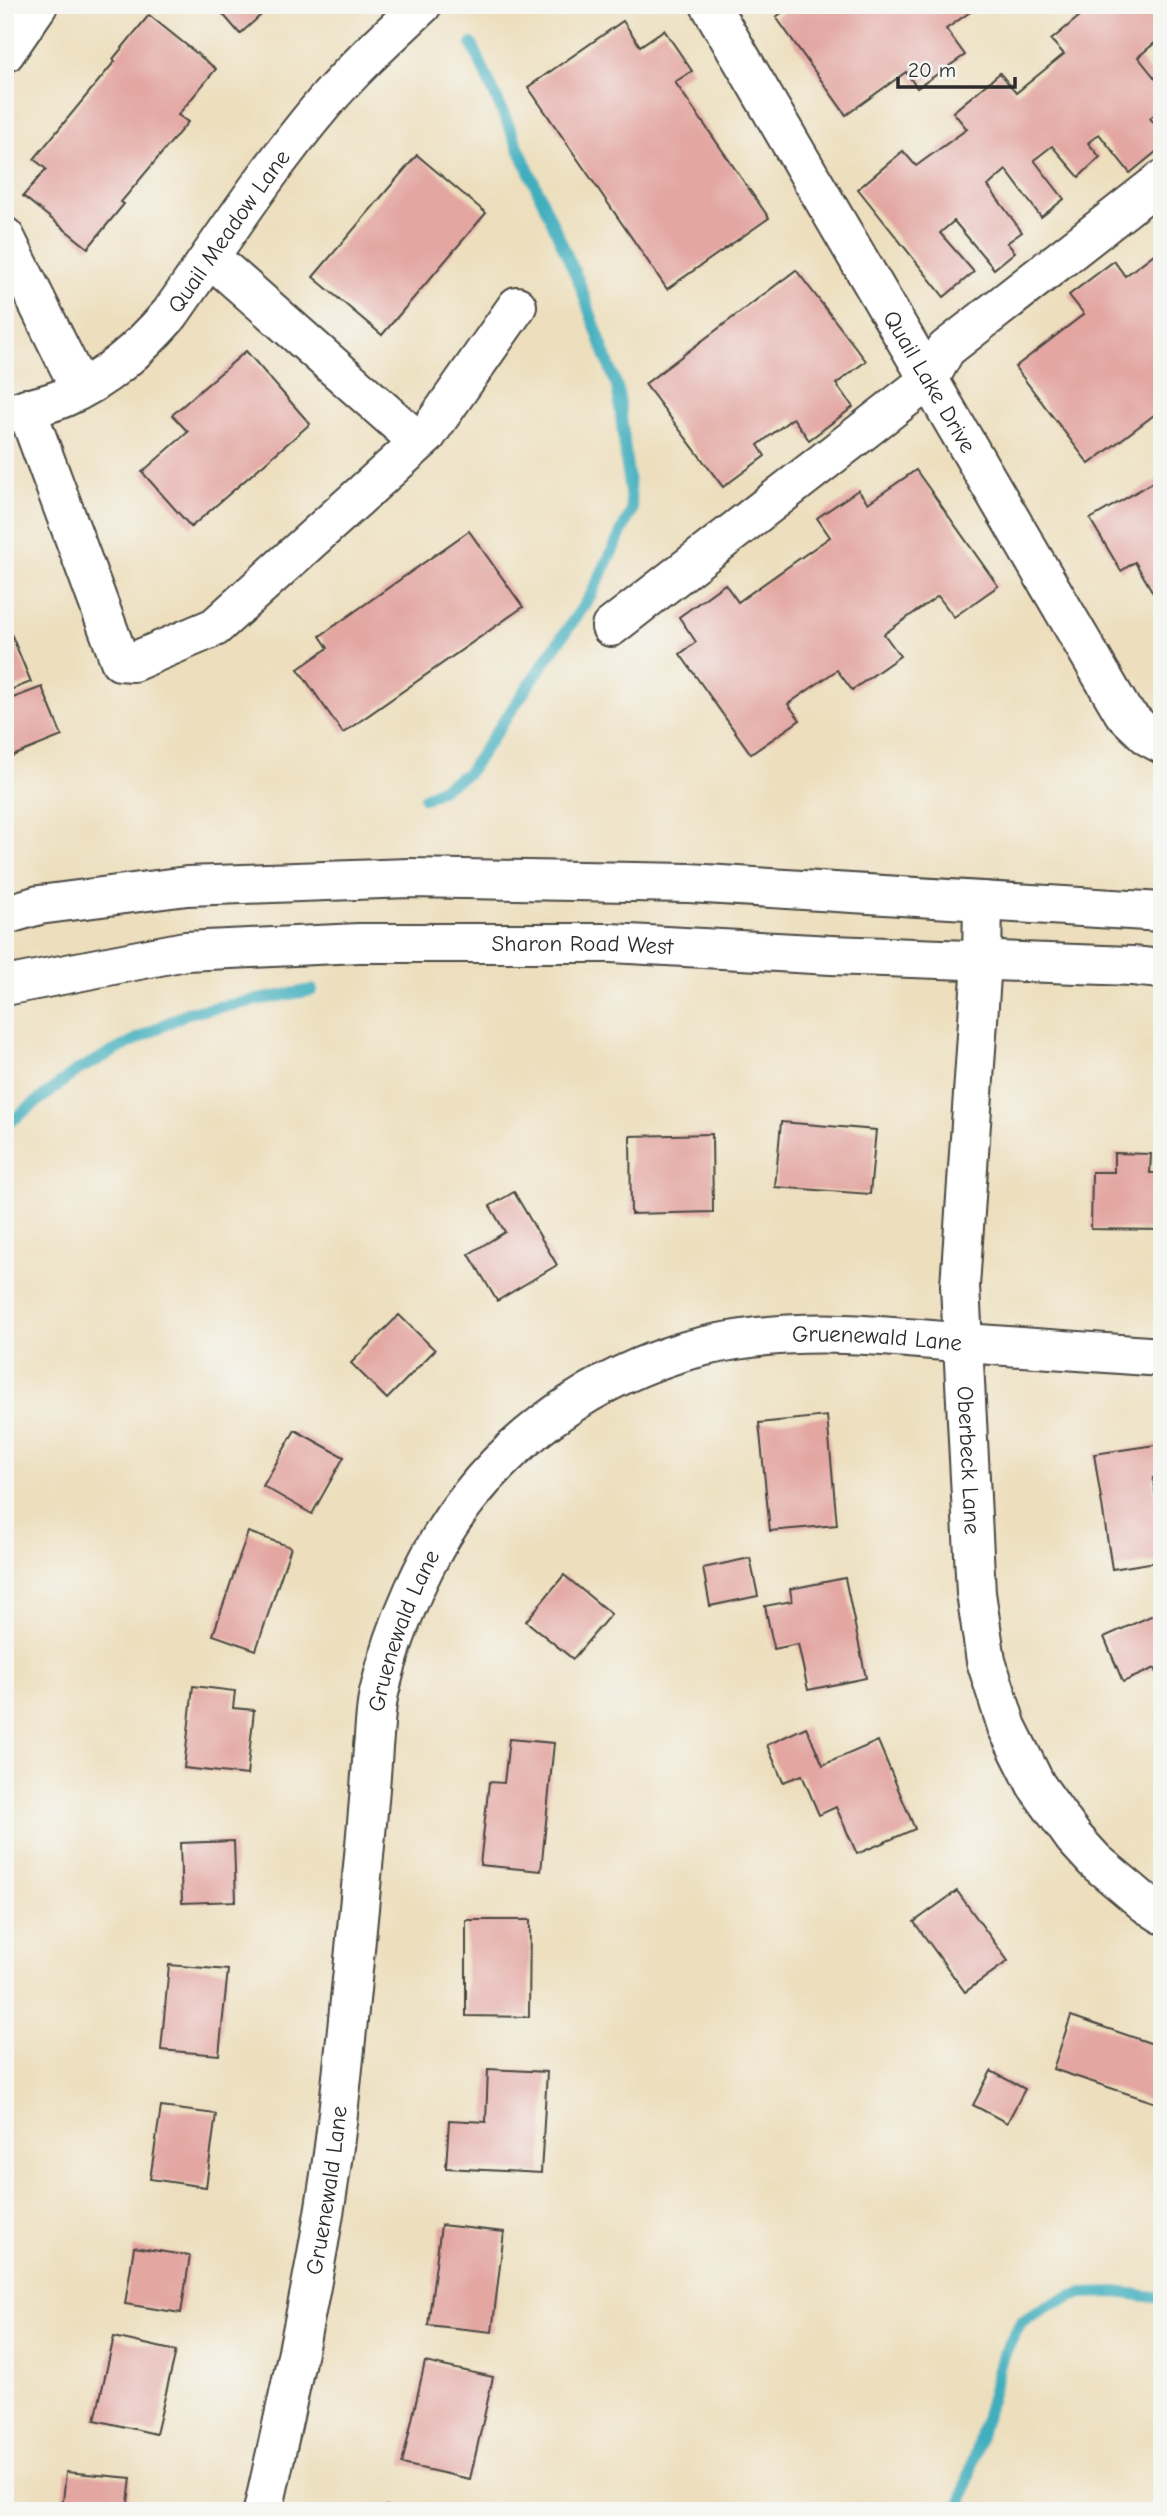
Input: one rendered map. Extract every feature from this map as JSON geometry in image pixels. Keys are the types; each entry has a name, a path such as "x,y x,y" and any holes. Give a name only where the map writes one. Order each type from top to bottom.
{"street":[{"path":"5,53 38,5"},
{"name":"Quail Meadow Lane","path":"15,411 62,399 102,377 150,337 170,314 276,163 324,104 361,63 422,5"},
{"name":"Quail Lake Drive","path":"715,7 1123,712 1149,737 1162,744"},
{"path":"611,627 929,380 946,349 1162,180"},
{"path":"5,237 80,389"},
{"path":"210,257 419,442"},
{"path":"15,411 120,661 133,662 215,627 426,436 517,306"},
{"path":"5,915 39,905 187,886 409,878 689,883 1162,912"},
{"name":"Oberbeck Lane","path":"983,901 982,961 960,1286 976,1592 986,1661 1007,1727 1036,1785 1074,1838 1095,1861 1162,1914"},
{"name":"Sharon Road West","path":"5,986 185,951 359,943 611,943 1162,969"},
{"name":"Gruenewald Lane","path":"263,2511 290,2388 328,2186 359,1911 378,1698 394,1639 408,1603 444,1533 466,1500 488,1474 541,1425 601,1385 666,1357 706,1346 782,1333 859,1333 1162,1357"}],"building":[{"path":"215,5 272,5 240,34"},
{"path":"793,5 980,5 946,29 965,55 917,88 906,72 846,115 776,17"},
{"path":"1093,5 1101,12 1109,5 1162,5 1162,49 1156,42 1138,57 1162,87 1162,109 1150,118 1162,134 1162,147 1130,173 1099,134 1088,143 1100,157 1079,177 1052,146 1034,160 1064,199 1041,217 1006,170 988,186 1022,232 1007,243 1015,252 994,269 954,221 940,233 974,272 944,297 858,189 903,151 916,166 967,129 953,112 1000,73 1016,93 1064,54 1051,40"},
{"path":"149,15 216,69 178,115 188,122 121,202 124,204 88,248 23,196 46,169 34,159 115,61 113,59"},
{"path":"623,21 640,46 664,30 692,71 675,82 769,218 667,289 528,87"},
{"path":"417,155 486,213 382,335 313,277"},
{"path":"1162,248 1162,409 1089,464 1015,367 1084,314 1069,295 1114,261 1125,276"},
{"path":"796,270 866,361 836,384 853,407 809,440 793,418 758,445 765,456 723,487 645,384"},
{"path":"246,351 310,424 191,527 142,472 188,432 172,415"},
{"path":"916,470 998,586 954,617 938,596 884,634 900,656 852,690 837,670 788,704 800,720 751,754 680,654 696,642 679,617 725,584 738,602 830,537 817,518 858,490 868,503"},
{"path":"1162,477 1162,608 1135,562 1121,571 1090,519"},
{"path":"469,531 523,607 343,733 298,669 328,648 320,636"},
{"path":"5,619 31,682 5,692"},
{"path":"42,687 62,736 5,759 5,701"},
{"path":"781,1122 876,1130 870,1194 775,1187"},
{"path":"712,1134 713,1212 631,1214 630,1136"},
{"path":"1114,1153 1151,1154 1150,1173 1162,1173 1162,1230 1091,1229 1092,1172 1114,1172"},
{"path":"514,1192 557,1265 497,1301 469,1254 505,1232 490,1206"},
{"path":"399,1315 435,1350 387,1399 351,1363"},
{"path":"827,1416 837,1525 770,1531 759,1423"},
{"path":"295,1430 344,1457 312,1514 263,1486"},
{"path":"1162,1444 1162,1477 1153,1478 1162,1533 1162,1561 1112,1569 1094,1454"},
{"path":"248,1532 291,1547 256,1650 213,1635"},
{"path":"750,1558 758,1596 710,1606 703,1568"},
{"path":"564,1575 611,1614 573,1659 526,1621"},
{"path":"845,1578 866,1678 808,1690 798,1644 774,1649 765,1606 792,1601 790,1589"},
{"path":"1162,1611 1162,1683 1155,1668 1123,1682 1104,1637"},
{"path":"193,1686 235,1691 233,1708 254,1710 247,1775 184,1768"},
{"path":"806,1727 823,1765 878,1741 915,1829 857,1854 836,1807 819,1815 802,1775 783,1782 767,1745"},
{"path":"509,1739 554,1743 541,1871 480,1865 489,1782 504,1783"},
{"path":"234,1841 236,1901 182,1903 180,1843"},
{"path":"957,1891 1008,1961 965,1992 914,1922"},
{"path":"466,1920 530,1920 529,2017 466,2016"},
{"path":"169,1965 228,1970 219,2055 161,2050"},
{"path":"1071,2016 1162,2047 1162,2084 1156,2103 1053,2069"},
{"path":"488,2069 547,2072 541,2173 446,2168 449,2120 486,2122"},
{"path":"991,2071 1025,2089 1007,2123 973,2105"},
{"path":"161,2107 216,2114 206,2187 150,2179"},
{"path":"441,2225 504,2232 492,2332 428,2325"},
{"path":"134,2247 190,2256 181,2313 125,2304"},
{"path":"114,2337 176,2351 156,2434 95,2420"},
{"path":"425,2362 493,2377 470,2479 402,2464"},
{"path":"66,2472 131,2478 127,2511 62,2511"},
{"path":"386,2506 403,2510 403,2511 385,2511"}],"waterway":[{"path":"425,798 468,773 591,595 632,510 618,390 579,282 472,44"},
{"path":"5,1126 78,1070 187,1013 312,990"},
{"path":"959,2511 1002,2358 1021,2322 1049,2305 1082,2293 1116,2292 1162,2298"}]}
